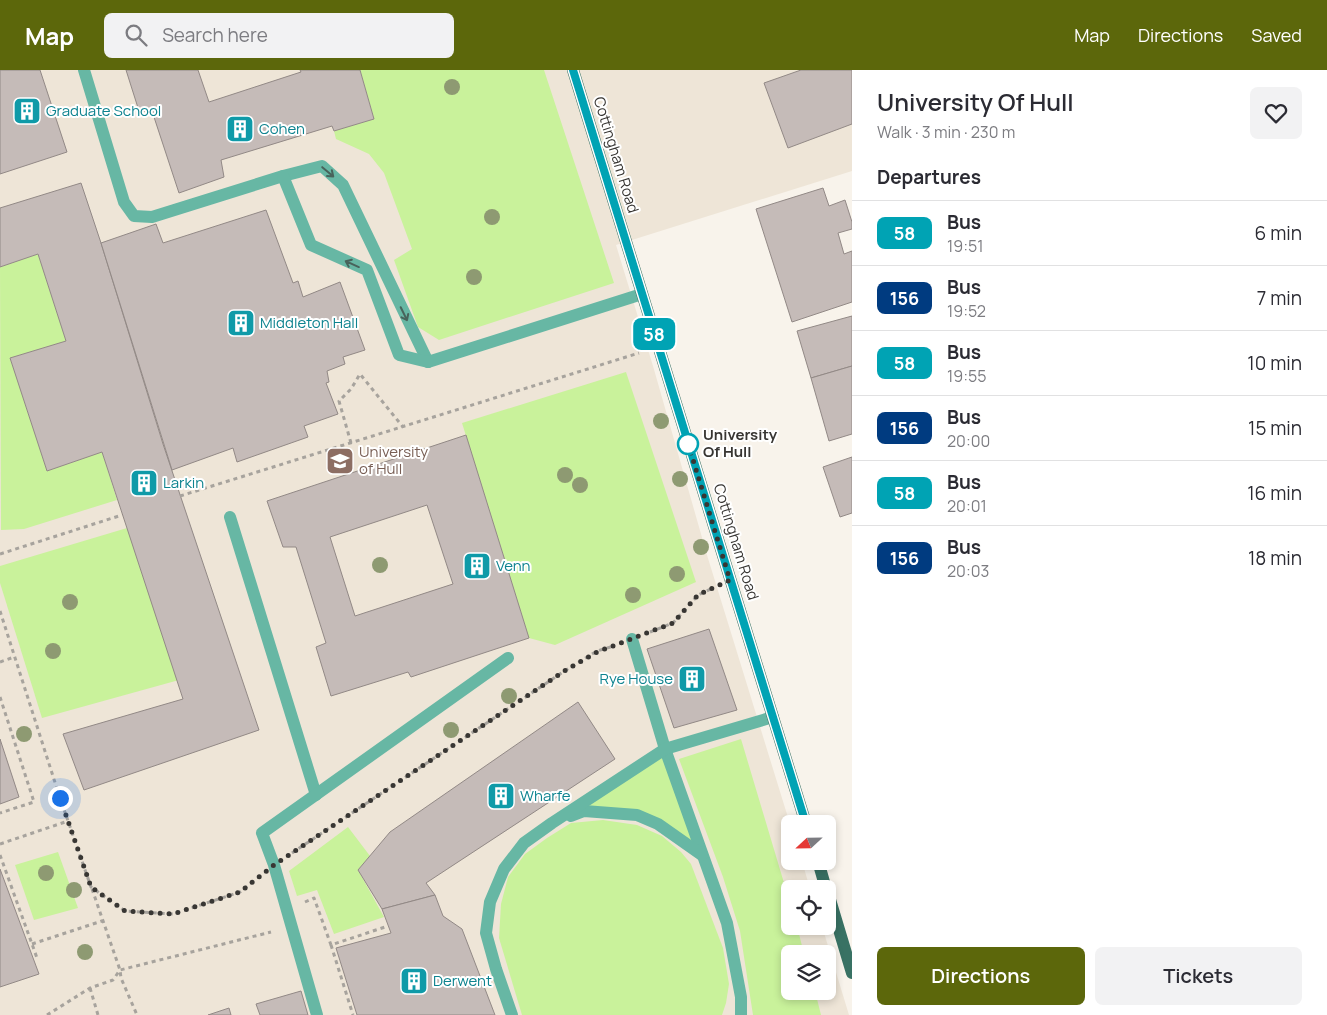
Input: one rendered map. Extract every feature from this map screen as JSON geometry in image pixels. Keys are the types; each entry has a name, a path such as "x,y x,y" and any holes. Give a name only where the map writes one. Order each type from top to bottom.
{"main road":[{"name":"Cottingham Road","path":"573,70 803,815"},
{"path":"836,920 852,973"}],"lane":[{"path":"84,70 124,202 134,216 152,217 283,176 322,166 343,185 428,362"},
{"path":"283,176 311,245 367,270 399,355 428,362 642,294"},
{"path":"230,517 316,794"},
{"path":"632,639 665,749 727,922 741,997 741,1015"},
{"path":"317,1015 274,865 262,833 508,658"},
{"path":"512,1015 486,933 490,902 504,869 524,843 665,749 773,717"},
{"path":"552,823 584,811 636,815 658,824 702,855"},
{"path":"732,1015 741,997"}],"path":[{"path":"180,496 658,347"},
{"path":"351,443 339,401 351,389 360,374 403,427"},
{"path":"0,554 122,515"},
{"path":"91,887 125,911 173,914 240,892 274,865 566,670 597,652 673,623 698,595 730,580"},
{"path":"0,611 68,821 120,970 121,978 137,1015"},
{"path":"0,662 14,658"},
{"path":"0,697 34,802 0,813"},
{"path":"0,844 68,821"},
{"path":"0,855 37,958"},
{"path":"298,905 314,898 353,1015"},
{"path":"32,944 102,921"},
{"path":"47,1015 90,988 113,980 120,970 291,927"},
{"path":"331,945 385,927"},
{"path":"90,988 98,1015"}],"shaded area":[{"name":"University of Hull","path":"0,70 852,70 852,171 616,245 707,555 787,815 781,815 781,870 805,870 807,880 781,880 781,935 825,935 828,945 781,945 781,1000 836,1000 836,972 849,1015 0,1015"}],"green space":[{"path":"360,70 544,70 614,283 439,340 418,327 394,260 412,249 384,173 369,154 336,139 334,131 374,119"},
{"path":"38,254 66,341 10,358 47,471 102,452 117,500 24,529 1,530 0,267"},
{"path":"626,372 696,582 555,645 529,638 462,423"},
{"path":"127,528 179,680 42,718 0,583 0,566"},
{"path":"741,739 783,880 781,880 781,935 799,935 802,945 781,945 781,1000 817,1000 821,1015 753,1015 740,931 723,877 679,759"},
{"path":"665,749 702,855 658,824 608,812 552,823"},
{"path":"603,820 637,825 662,836 681,852 691,864 723,948 729,984 722,1015 522,1015 499,938 501,904 508,877 525,854 571,823"},
{"path":"348,827 370,856 358,870 384,917 334,934 317,890 297,896 289,871"},
{"path":"58,852 78,908 34,920 15,865"}],"building":[{"name":"Graduate School","path":"0,70 40,70 67,152 0,174"},
{"name":"Cohen","path":"126,70 198,70 209,102 301,72 300,70 360,70 374,119 334,131 332,126 221,160 224,177 179,193 152,111 139,111"},
{"path":"801,70 852,70 852,124 788,148 764,83"},
{"name":"Larkin","path":"81,183 163,444 259,730 84,790 63,734 183,699 102,452 47,471 10,358 66,341 38,254 0,267 0,208"},
{"path":"823,188 829,206 845,200 852,222 852,229 838,233 844,254 852,251 852,302 792,322 756,209"},
{"name":"Middleton Hall","path":"266,210 293,283 298,281 303,297 340,282 365,350 343,357 345,364 327,371 329,382 326,383 338,414 304,426 308,437 237,462 233,448 172,470 101,243 156,224 163,243"},
{"path":"852,316 852,366 811,378 797,331"},
{"path":"852,366 852,434 829,441 811,378"},
{"name":"Venn","path":"466,435 529,638 411,677 408,672 331,696 316,647 326,643 296,547 283,547 267,501","holes":["427,505 453,584 355,616 330,537"]},
{"path":"852,457 852,513 840,517 823,467"},
{"name":"Rye House","path":"709,629 737,710 674,728 647,649"},
{"name":"Wharfe","path":"578,702 615,759 426,883 435,895 382,909 358,870 390,832"},
{"path":"0,739 19,797 0,804"},
{"path":"0,869 39,974 0,987"},
{"name":"Derwent","path":"435,895 443,916 462,929 495,1015 357,1015 336,948 391,933 382,909"},
{"path":"301,991 308,1015 260,1015 256,1004"},
{"path":"229,1008 231,1015 208,1015"}],"bus line":[{"name":"58","path":"573,70 803,815"}],"place":[{"name":"Graduate School","path":"27,111"},
{"name":"Cohen","path":"240,129"},
{"name":"Middleton Hall","path":"241,323"},
{"name":"University Of Hull","path":"688,444"},
{"name":"University of Hull","path":"340,461"},
{"name":"Larkin","path":"144,483"},
{"name":"Venn","path":"477,566"},
{"name":"Rye House","path":"692,679"},
{"name":"Wharfe","path":"501,796"},
{"name":"Derwent","path":"414,981"}],"route":[{"path":"60,798 91,887 125,911 173,914 240,892 274,865 566,670 597,652 673,623 698,595 730,580 686,437 688,444"}]}
